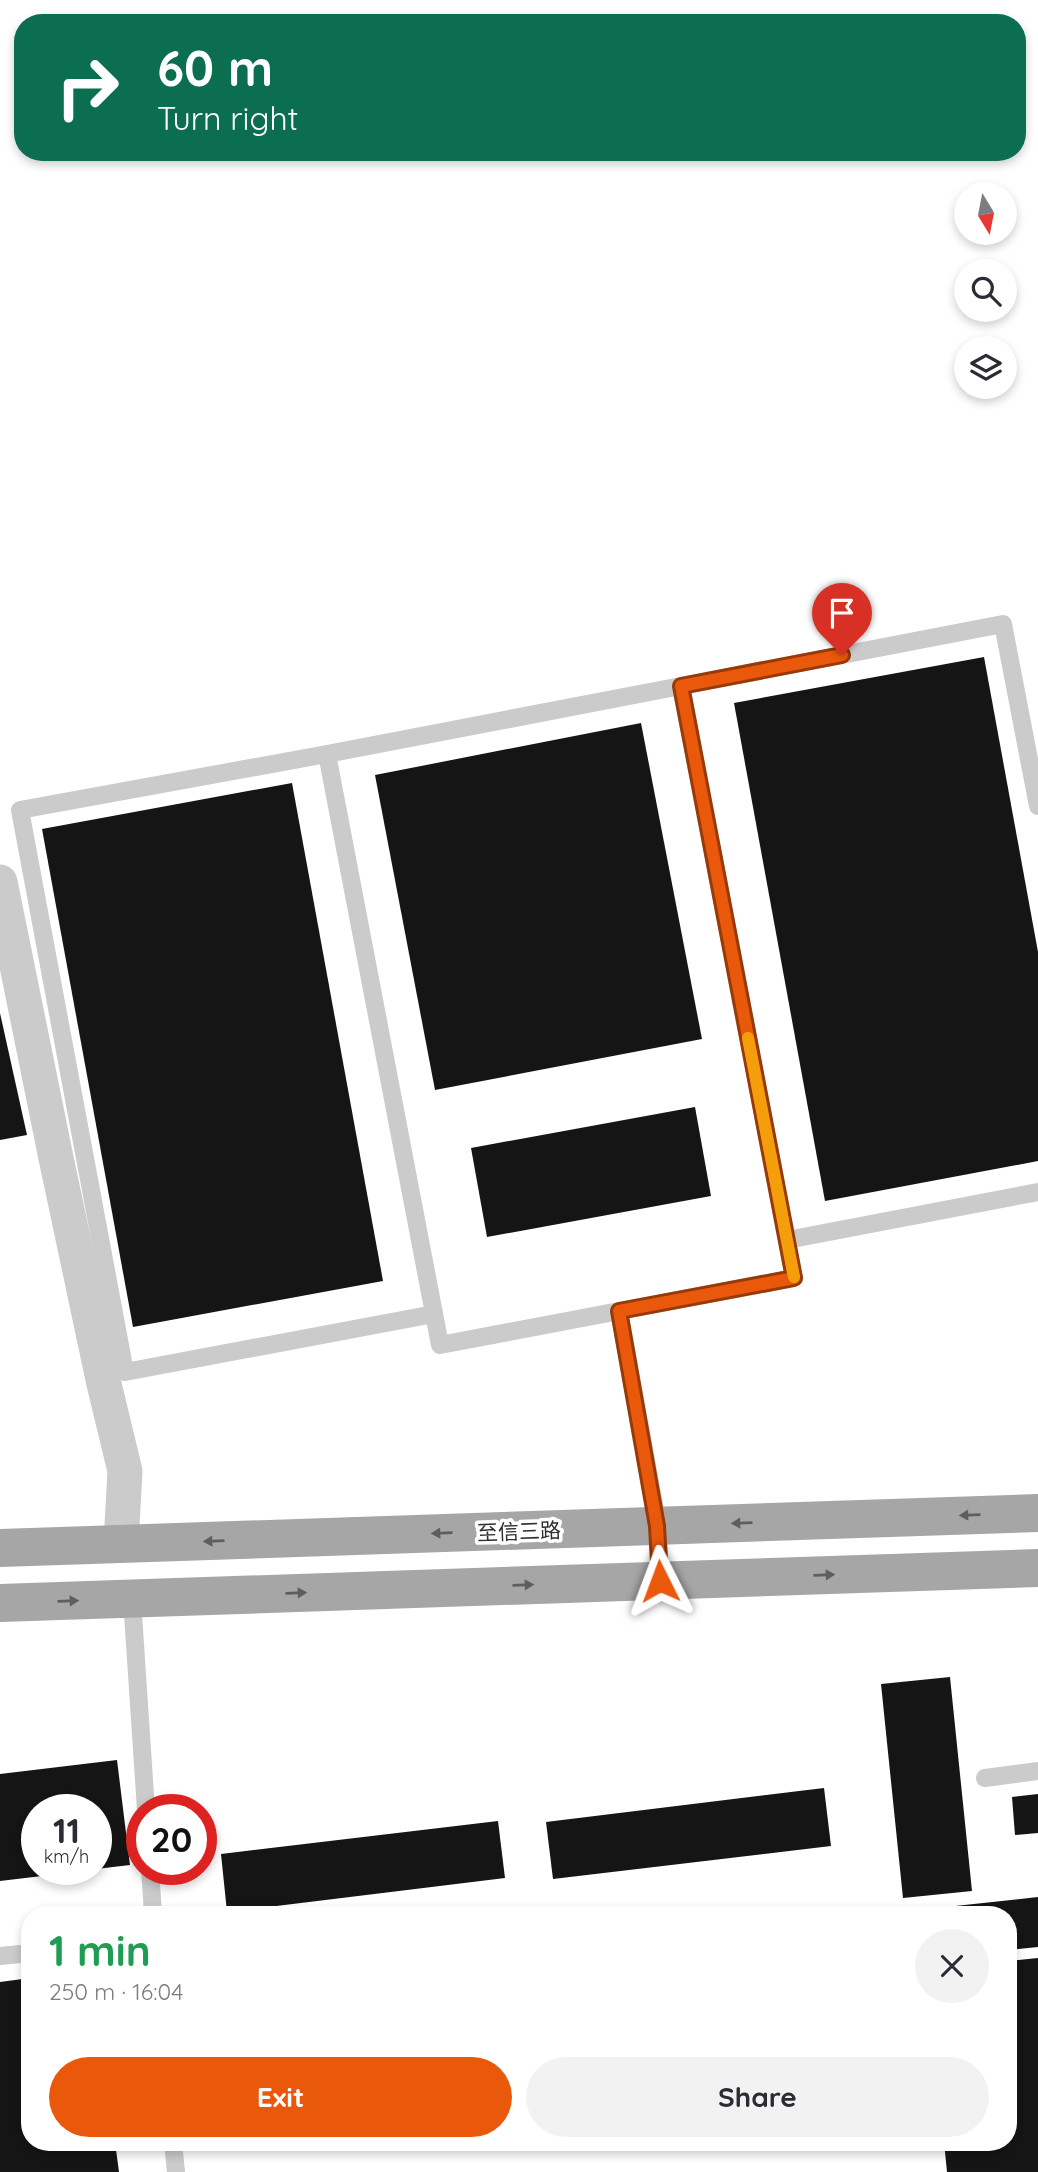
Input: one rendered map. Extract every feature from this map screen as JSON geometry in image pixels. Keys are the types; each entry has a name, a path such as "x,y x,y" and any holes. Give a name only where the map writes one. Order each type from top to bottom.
{"main road":[{"name":"至信三路","path":"0,1548 1038,1513"},
{"path":"0,1603 1038,1568"}],"street":[{"path":"0,882 61,1184 125,1471 121,1544"}],"lane":[{"path":"434,1314 125,1372 20,810 1003,624 1038,806"},
{"path":"327,754 440,1345 794,1278 681,686"},
{"path":"787,1240 1038,1192"},
{"path":"619,1311 657,1526 660,1581"},
{"path":"132,1599 145,1794"},
{"path":"985,1777 1038,1771"},
{"path":"151,1885 152,1906"},
{"path":"0,1956 21,1954"},
{"path":"174,2151 176,2172"}],"building":[{"path":"984,657 1038,952 1038,1161 825,1201 734,703"},
{"path":"641,723 702,1039 435,1090 375,775"},
{"path":"292,783 383,1281 133,1327 42,829"},
{"path":"0,1013 27,1135 0,1140"},
{"path":"695,1107 711,1196 487,1237 471,1148"},
{"path":"950,1677 972,1891 903,1898 881,1684"},
{"path":"117,1760 126,1833 126,1865 112,1867 112,1794 21,1794 21,1878 0,1881 0,1774"},
{"path":"824,1788 831,1846 553,1879 546,1822"},
{"path":"1038,1794 1038,1833 1015,1835 1012,1797"},
{"path":"498,1821 505,1878 276,1906 226,1906 221,1854"},
{"path":"1038,1897 1038,1947 1017,1949 1017,1906 955,1906"},
{"path":"1038,1958 1038,2172 947,2172 945,2151 1017,2151 1017,1960"},
{"path":"21,1979 21,2151 116,2151 119,2172 0,2172 0,1982"}],"slow traffic":[{"path":"748,1038 794,1277"}],"route":[{"path":"660,1581 657,1526 619,1311 794,1278 681,686 842,655"}]}
